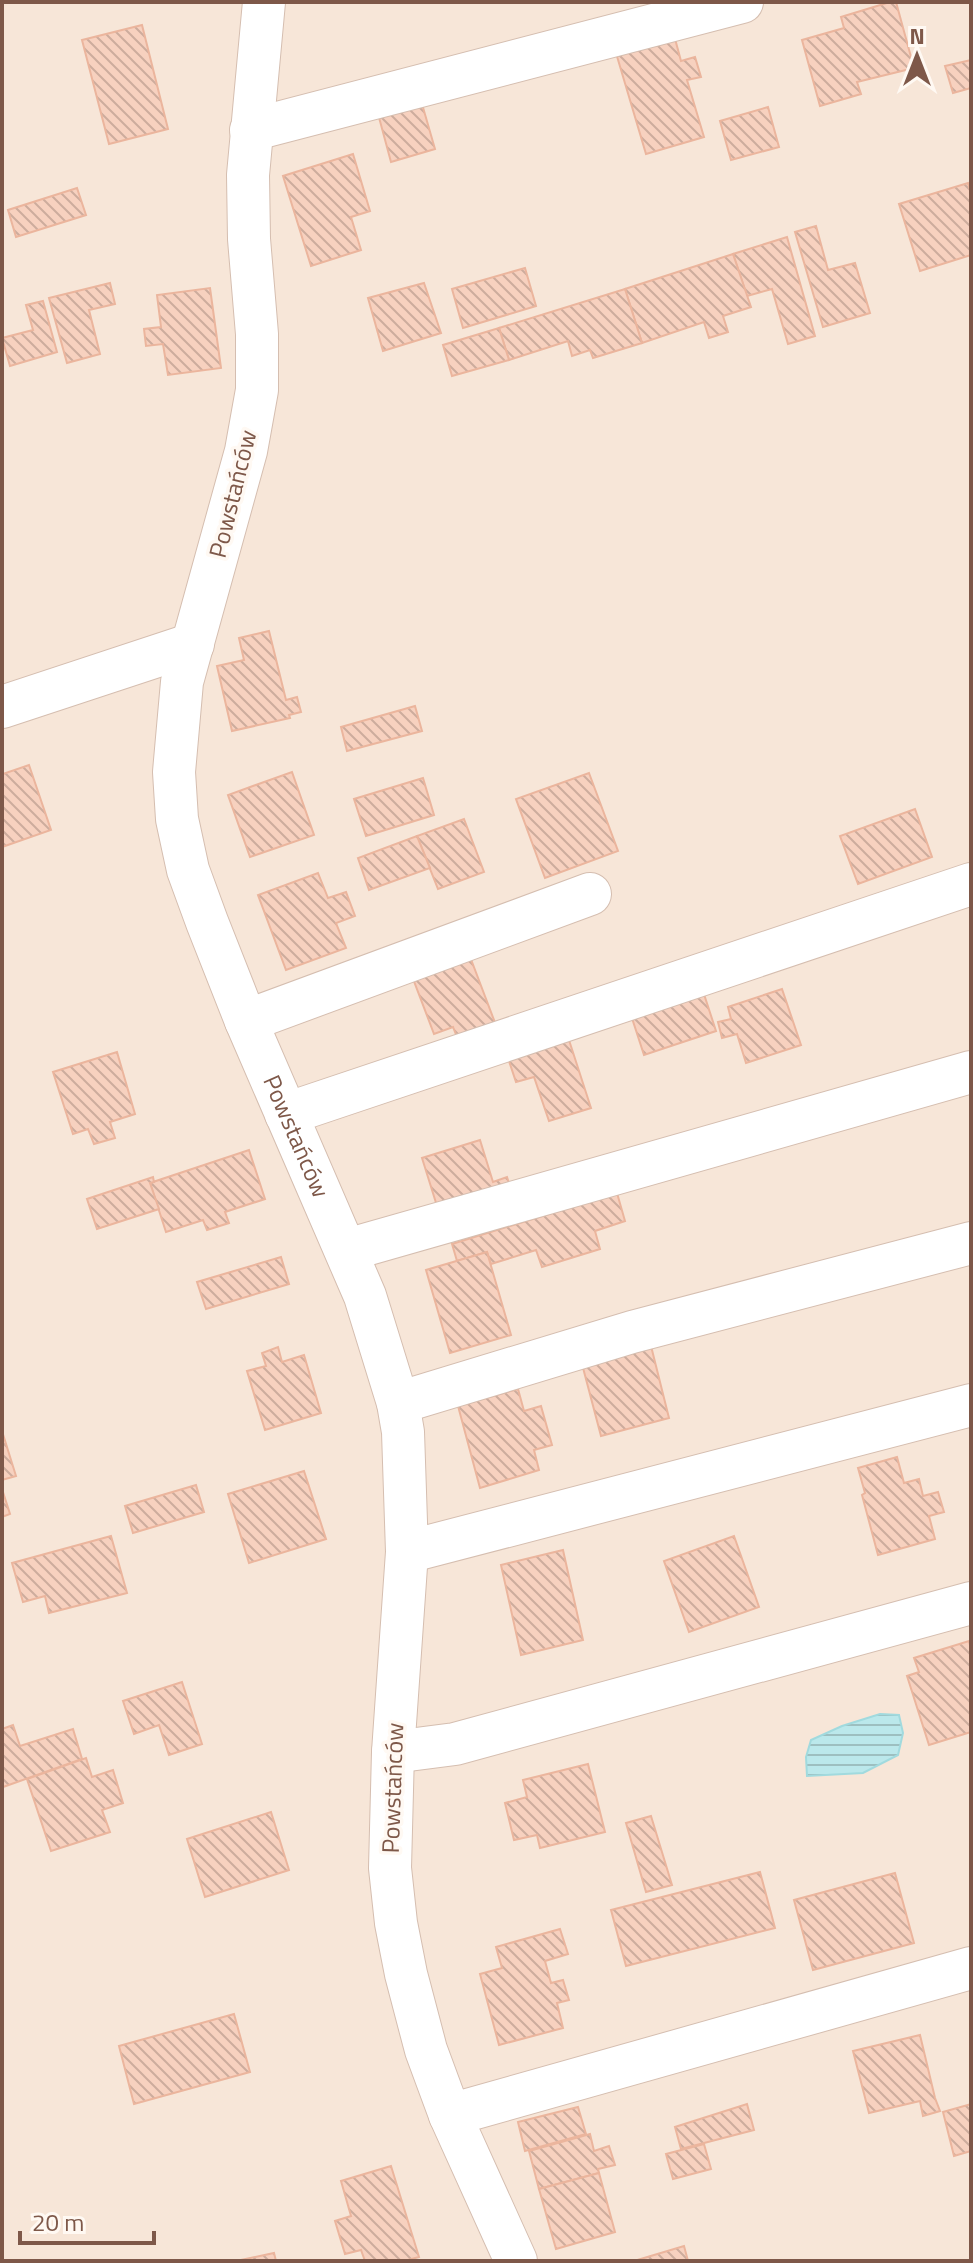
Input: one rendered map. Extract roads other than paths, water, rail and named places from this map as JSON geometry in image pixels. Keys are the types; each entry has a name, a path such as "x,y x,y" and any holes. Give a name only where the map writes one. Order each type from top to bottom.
{"street":[{"name":"Powstańców","path":"264,2 248,175 257,390 246,451 182,682 174,772 177,819 188,870 246,1021 347,1250 365,1296 398,1403 403,1432 407,1552 393,1752 390,1868 396,1923 426,2050 450,2115 516,2261"},
{"path":"251,130 742,2"},
{"path":"2,707 193,644"},
{"path":"286,1114 971,884"},
{"path":"246,1021 590,894"},
{"path":"347,1250 971,1072"},
{"path":"398,1403 632,1332 971,1243"},
{"path":"407,1552 971,1405"},
{"path":"393,1752 455,1744 971,1603"},
{"path":"450,2115 971,1968"}],"water":[{"path":"880,1714 899,1715 903,1733 898,1755 863,1773 807,1776 806,1757 811,1740"}]}
